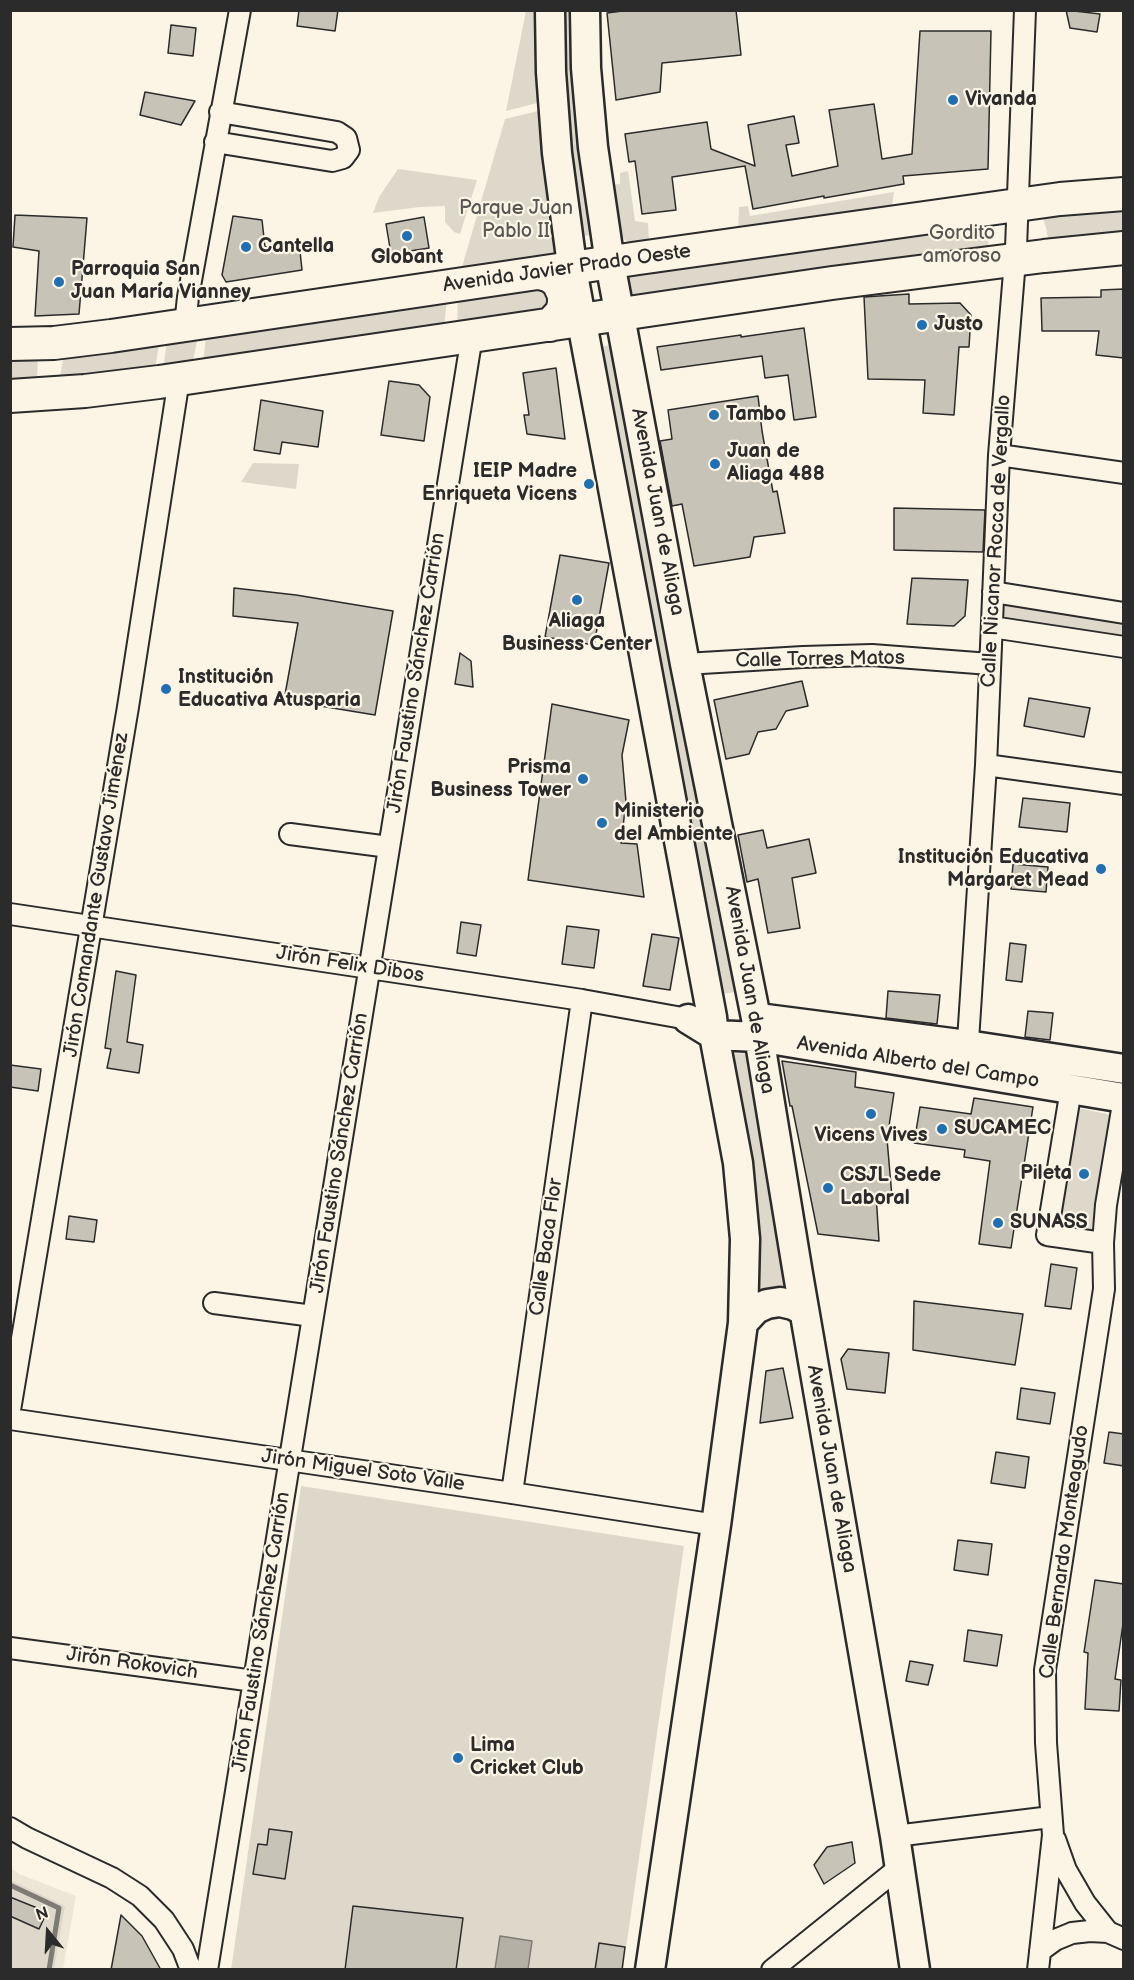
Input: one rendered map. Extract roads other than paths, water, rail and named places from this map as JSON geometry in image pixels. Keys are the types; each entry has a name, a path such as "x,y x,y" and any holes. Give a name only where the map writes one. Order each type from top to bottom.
{"main road":[{"name":"Avenida Juan de Aliaga","path":"550,10 551,72 557,153 581,320 704,974 705,1024 738,1164 745,1239 746,1279 743,1323 716,1525 650,1970"},
{"name":"Avenida Juan de Aliaga","path":"585,10 586,68 592,137 610,263 685,664 757,1027 895,1836 915,1970"},
{"name":"Avenida Javier Prado Oeste","path":"10,344 77,340 1017,206 1090,196 1124,194"},
{"path":"10,396 85,391 179,379 832,283 1124,248"},
{"path":"540,273 558,282 564,295 562,312 550,325"},
{"path":"704,974 707,980 717,987 729,987 734,986 743,977 746,966"},
{"name":"Avenida Alberto del Campo","path":"705,1024 757,1027 966,1058 1124,1069"},
{"name":"Avenida Alberto del Campo","path":"966,1058 1071,1089 1124,1098"},
{"path":"746,1279 770,1290 791,1283 798,1274"},
{"path":"743,1323 756,1310 767,1304 780,1302 804,1311"}],"street":[{"path":"185,325 220,112 240,10"},
{"name":"Calle Nicanor Rocca de Vergallo","path":"966,1058 986,765 999,455 1015,260 1025,10"},
{"path":"215,142 332,161 343,158 349,150 346,138 337,132 220,112"},
{"name":"Jirón Faustino Sánchez Carrión","path":"207,1970 472,336"},
{"name":"Jirón Comandante Gustavo Jiménez","path":"10,1410 139,641 179,379"},
{"path":"999,455 1124,473"},
{"path":"993,592 1124,613"},
{"path":"992,627 1124,647"},
{"name":"Calle Torres Matos","path":"685,664 872,655 990,664"},
{"path":"986,765 1124,784"},
{"path":"290,834 389,847"},
{"name":"Jirón Felix Dibos","path":"10,914 582,1000 705,1024"},
{"name":"Calle Baca Flor","path":"512,1493 582,1000"},
{"path":"1071,1089 1047,1235 1103,1243"},
{"name":"Calle Bernardo Monteagudo","path":"1039,1960 1052,1826 1046,1743 1045,1670 1114,1291 1103,1243 1106,1205 1124,1098"},
{"path":"214,1302 313,1317"},
{"name":"Jirón Miguel Soto Valle","path":"10,1419 716,1525"},
{"name":"Jirón Rokovich","path":"10,1648 254,1681"},
{"path":"895,1836 1052,1826 1066,1870 1085,1903 1116,1936"},
{"path":"10,1828 128,1887 159,1914 183,1949 190,1970"},
{"path":"772,1970 900,1867"},
{"path":"1039,1960 1055,1940 1072,1933 1090,1931 1116,1936"},
{"path":"183,1949 193,1955 201,1954 211,1947"}],"waterway":[{"path":"10,1885 59,1908 49,1970"}],"place":[{"name":"Vivanda","path":"953,100"},
{"name":"Globant","path":"407,236"},
{"name":"Cantella","path":"246,247"},
{"name":"Parroquia San Juan María Vianney","path":"59,282"},
{"name":"Justo","path":"922,325"},
{"name":"Tambo","path":"714,415"},
{"name":"Juan de Aliaga 488","path":"715,464"},
{"name":"IEIP Madre Enriqueta Vicens","path":"589,484"},
{"name":"Aliaga Business Center","path":"577,600"},
{"name":"Institución Educativa Atusparia","path":"166,689"},
{"name":"Prisma Business Tower","path":"583,779"},
{"name":"Ministerio del Ambiente","path":"602,823"},
{"name":"Institución Educativa Margaret Mead","path":"1101,869"},
{"name":"Vicens Vives","path":"871,1114"},
{"name":"SUCAMEC","path":"942,1129"},
{"name":"Pileta","path":"1084,1174"},
{"name":"CSJL Sede Laboral","path":"828,1188"},
{"name":"SUNASS","path":"998,1223"},
{"name":"Lima Cricket Club","path":"458,1758"}],"park label":[{"name":"Parque Juan Pablo II","path":"516,220"},
{"name":"Gordito amoroso","path":"962,246"}]}
